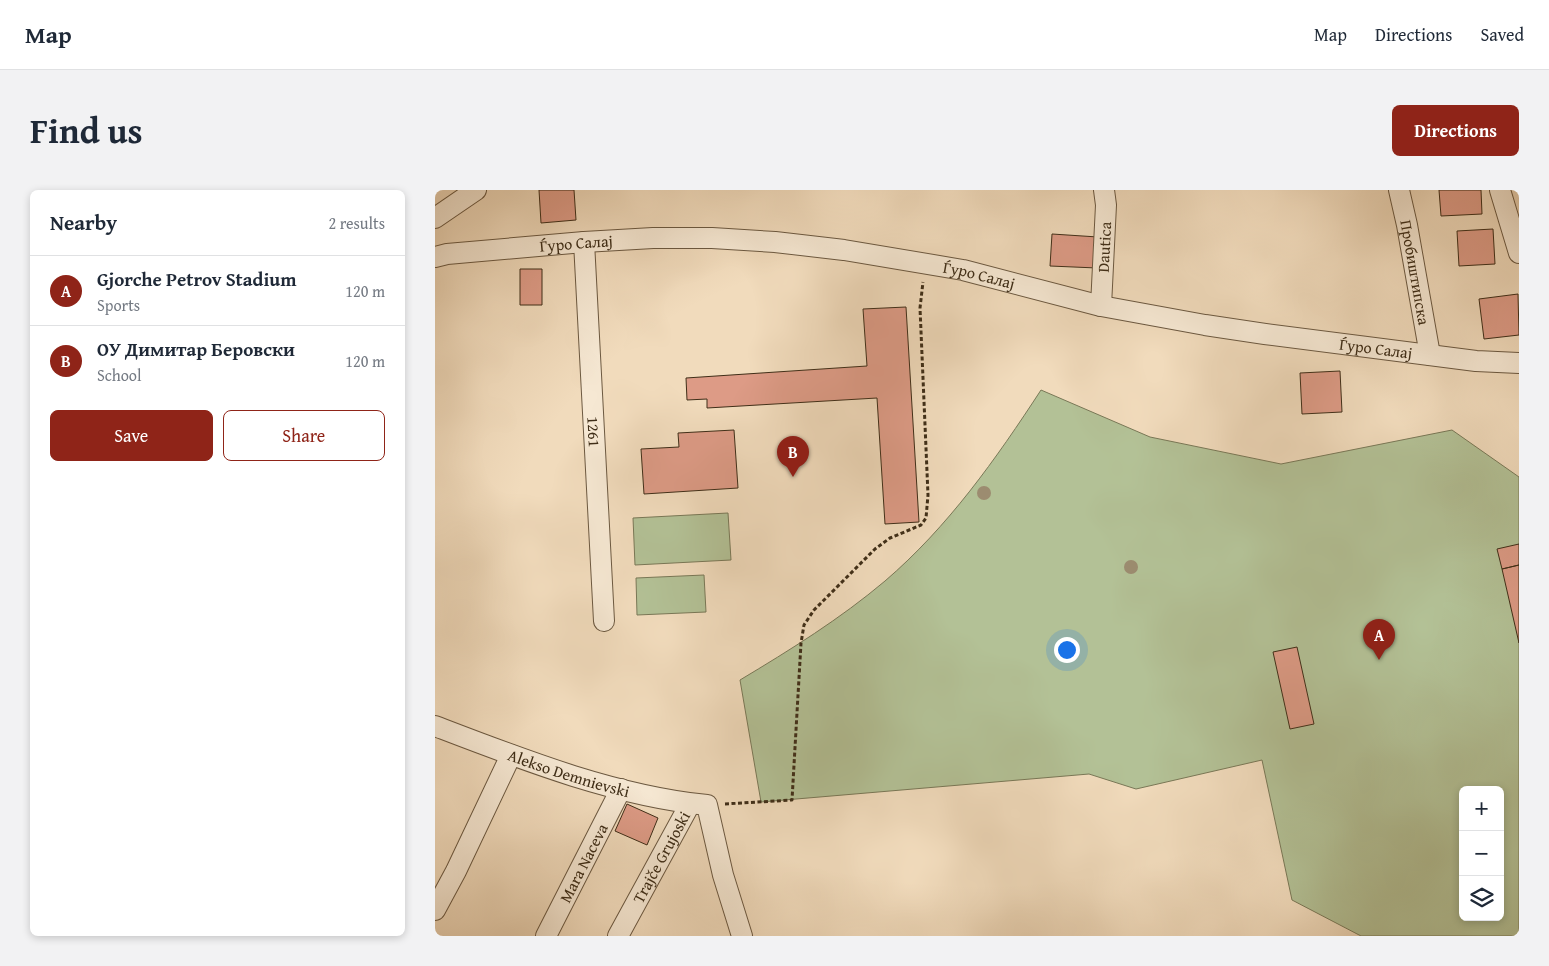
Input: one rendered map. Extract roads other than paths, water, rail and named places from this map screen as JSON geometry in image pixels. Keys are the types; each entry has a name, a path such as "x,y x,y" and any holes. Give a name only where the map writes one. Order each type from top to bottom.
{"street":[{"path":"435,218 476,190"},
{"name":"Dautica","path":"1101,306 1106,205 1104,190"},
{"name":"Пробиштипска","path":"1399,190 1430,355"},
{"path":"1500,190 1519,252"},
{"name":"Ѓуро Салај","path":"435,257 447,254 584,242 663,238 713,238 775,242 844,250 927,264 994,278 1101,306 1265,334 1476,361 1519,363"},
{"name":"1261","path":"584,242 604,621"},
{"name":"Alekso Demnievski","path":"435,726 511,755 621,789 699,804"},
{"path":"435,910 456,871 511,755"},
{"name":"Mara Naceva","path":"546,936 621,789"},
{"path":"699,804 742,936"},
{"name":"Trajče Grujoski","path":"618,936 699,804"}],"place":[{"name":"ОУ Димитар Беровски","path":"793,477"},
{"name":"Gjorche Petrov Stadium","path":"1379,660"}]}
